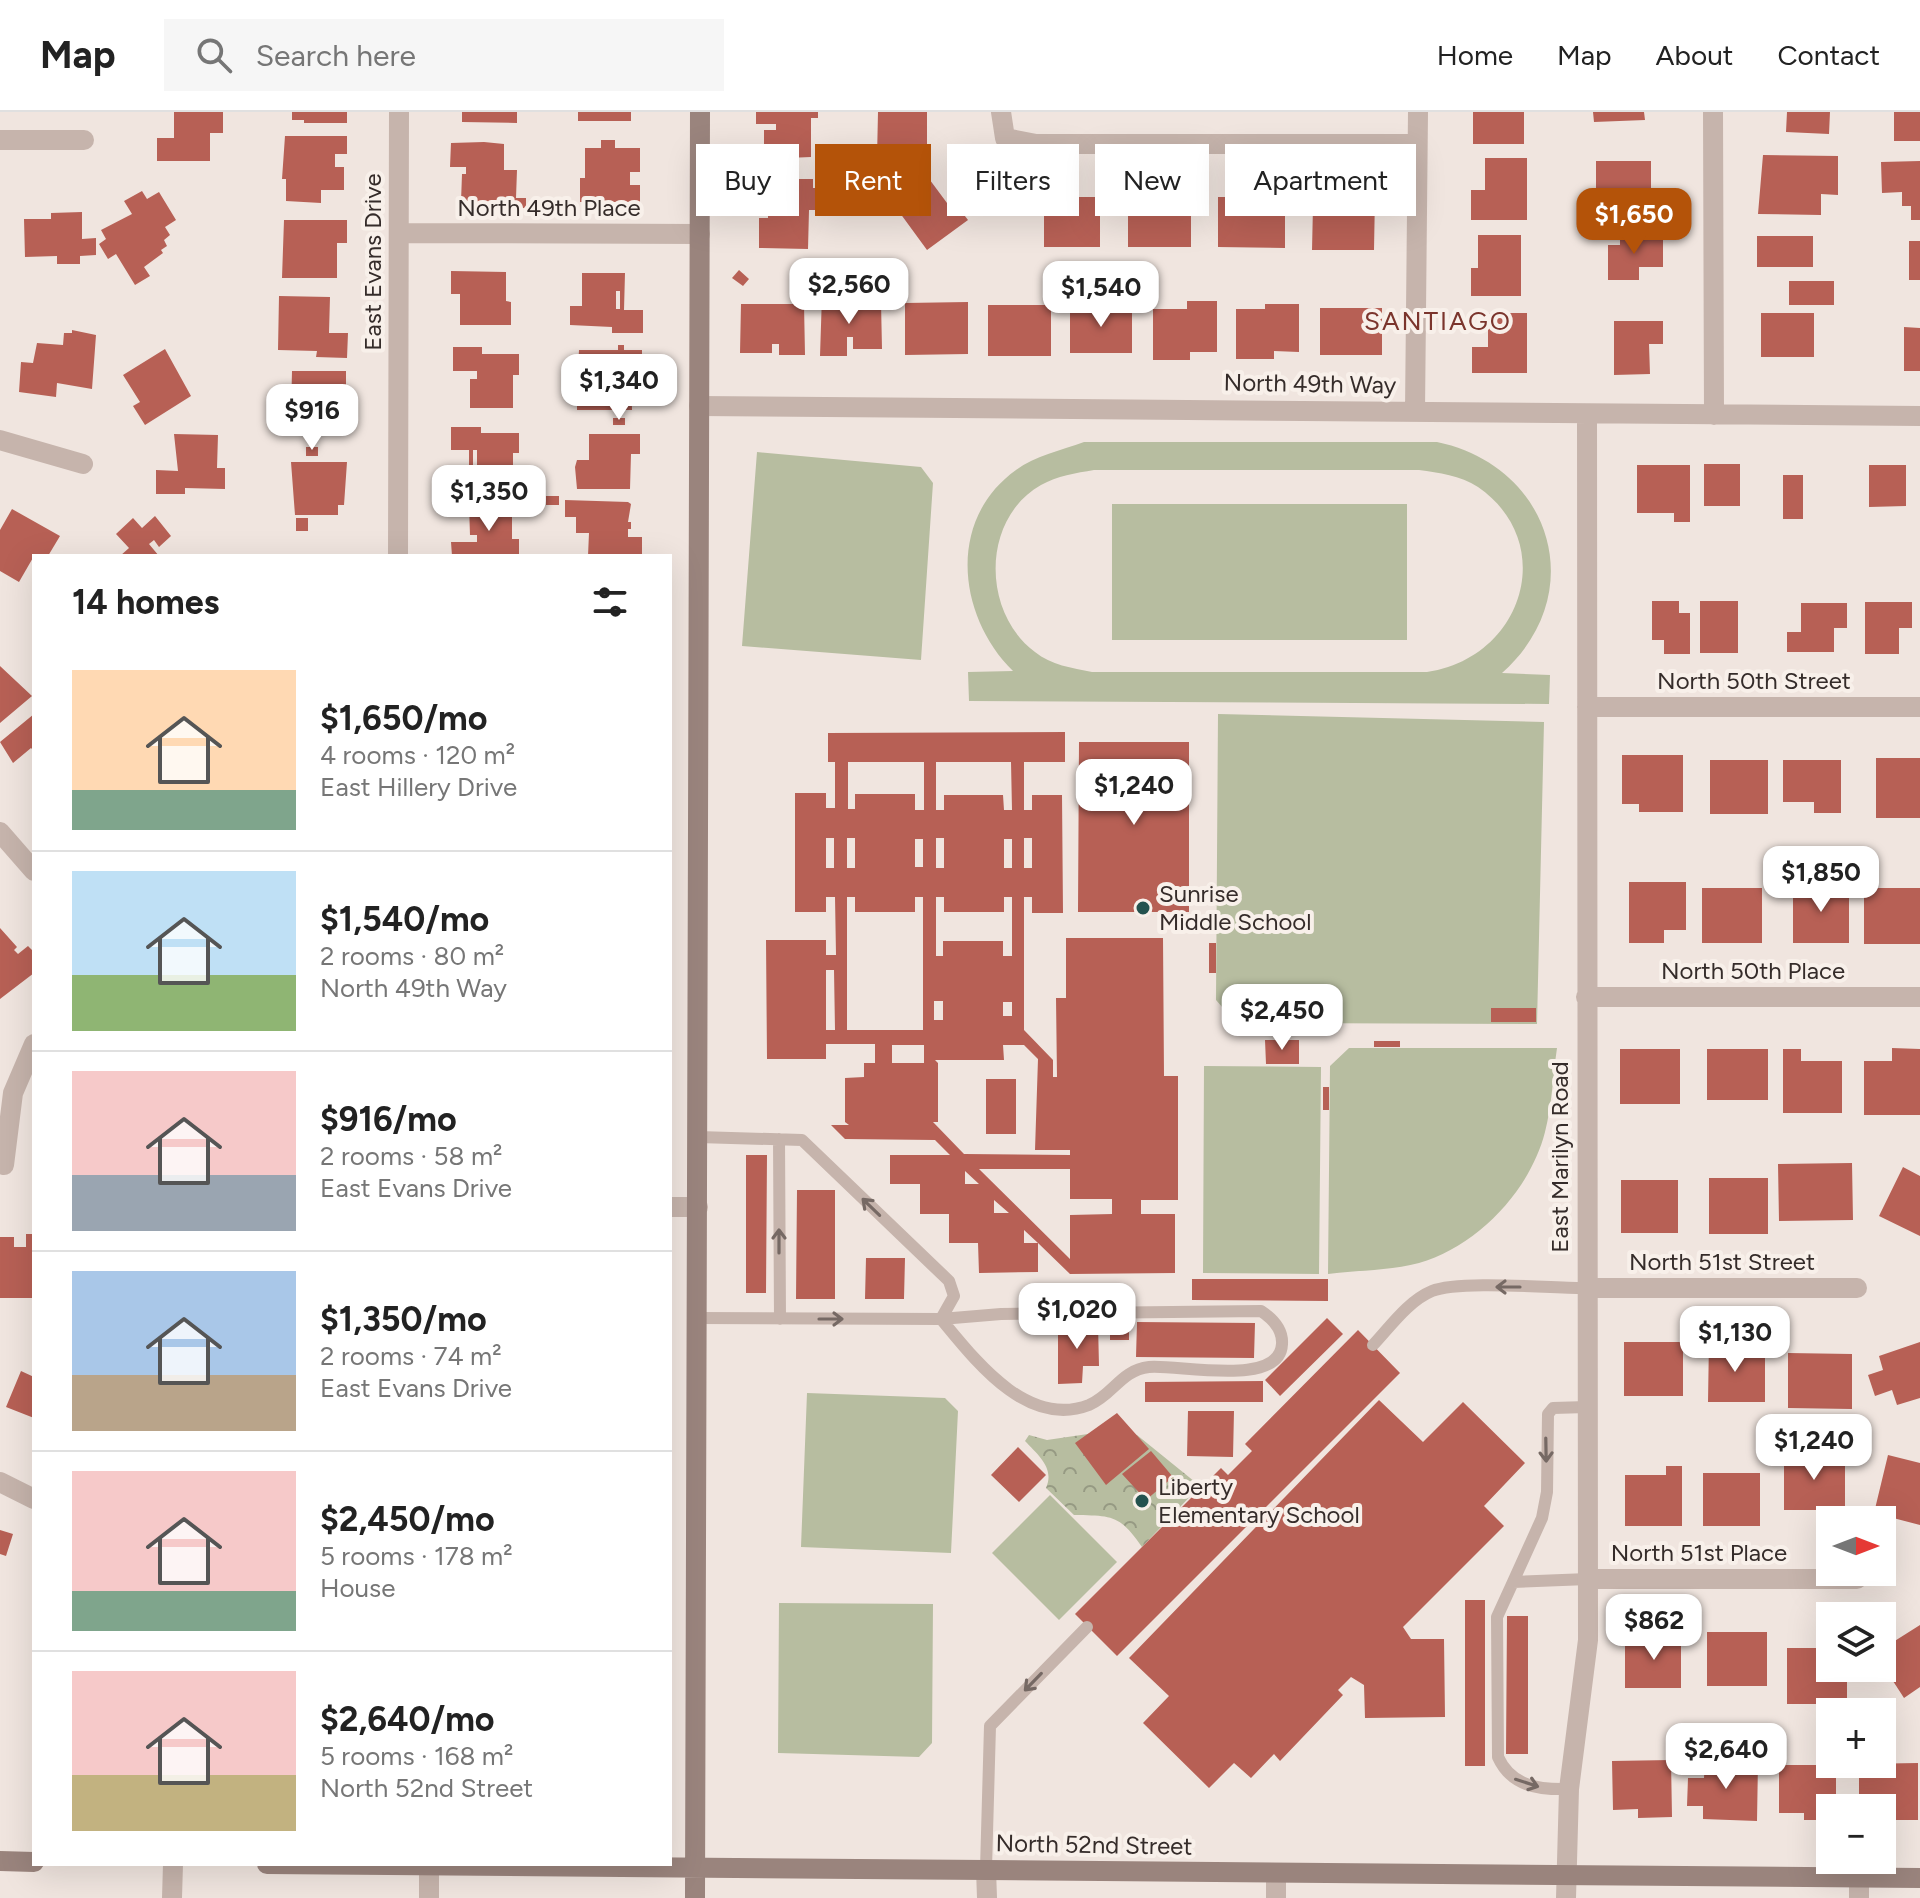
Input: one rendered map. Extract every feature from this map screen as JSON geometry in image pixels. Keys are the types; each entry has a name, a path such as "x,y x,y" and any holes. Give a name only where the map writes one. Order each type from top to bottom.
{"street":[{"name":"East Evans Drive","path":"398,554 399,112"},
{"path":"695,1898 700,112"},
{"path":"1001,112 1005,138 1036,144 1417,144"},
{"path":"1415,411 1418,112"},
{"path":"1713,112 1714,415"},
{"path":"0,140 84,140"},
{"name":"North 49th Place","path":"399,233 700,234"},
{"name":"North 49th Way","path":"699,406 1920,416"},
{"name":"East Marilyn Road","path":"1566,1898 1569,1789 1584,1694 1588,1579 1587,414"},
{"path":"0,440 83,464"},
{"name":"North 50th Street","path":"1587,707 1920,707"},
{"path":"0,832 32,869"},
{"name":"North 50th Place","path":"1586,997 1920,997"},
{"path":"4,1165 13,1093 32,1049"},
{"path":"672,1207 698,1207"},
{"name":"North 51st Street","path":"1586,1288 1857,1288"},
{"path":"0,1482 32,1498"},
{"name":"North 51st Place","path":"1588,1579 1816,1579"},
{"path":"0,1861 32,1862"},
{"path":"172,1898 173,1866"},
{"path":"429,1866 429,1898"},
{"name":"North 52nd Street","path":"429,1866 1566,1875 1859,1888 1920,1878"},
{"path":"986,1869 987,1898"},
{"path":"1276,1874 1276,1898"}],"lane":[{"path":"698,1137 802,1140 949,1281 954,1296 941,1319"},
{"path":"779,1139 780,1319"},
{"path":"1373,1345 1407,1308 1432,1291 1457,1287 1586,1288"},
{"path":"697,1318 941,1319 1001,1314 1261,1311 1273,1319 1282,1335 1282,1350 1273,1361 1257,1371 1151,1367 1132,1370 1090,1404 1066,1409 1041,1407 1018,1397 971,1355 941,1319"},
{"path":"1569,1789 1549,1790 1519,1783 1505,1773 1498,1757 1497,1617 1542,1518 1547,1492 1548,1414 1553,1408 1587,1407"},
{"path":"1513,1582 1588,1579"},
{"path":"986,1869 990,1726 1087,1627"}],"green space":[{"path":"1084,442 1437,442 1476,456 1508,477 1532,505 1546,537 1551,572 1546,607 1529,641 1502,673 1550,675 1549,704 969,701 968,672 1013,671 994,649 980,624 971,597 968,569 970,541 978,515 994,491 1023,465","holes":["1094,470 1419,470 1457,477 1478,487 1503,510 1518,538 1523,566 1519,595 1507,622 1487,645 1460,662 1427,672 1092,672 1041,656 1018,635 1005,614 998,591 996,567 999,542 1007,520 1021,500 1054,479"]},
{"path":"757,452 921,467 933,483 921,660 742,646"},
{"path":"1112,504 1407,504 1407,640 1112,640"},
{"path":"1218,714 1544,722 1537,1024 1236,1023 1216,1000"},
{"path":"1349,1048 1557,1048 1551,1101 1538,1154 1514,1195 1498,1213 1461,1244 1419,1263 1328,1274 1330,1066"},
{"path":"1204,1066 1321,1067 1319,1274 1203,1273"},
{"path":"807,1393 945,1398 958,1411 951,1553 801,1547"},
{"path":"1115,1430 1137,1435 1200,1486 1142,1547 1127,1528 1114,1519 1074,1515 1046,1488 1047,1468 1025,1441 1029,1435 1047,1440"},
{"path":"1050,1495 1117,1562 1059,1620 992,1553"},
{"path":"779,1603 933,1604 932,1743 919,1757 778,1753"}],"building":[{"path":"174,112 223,112 223,133 210,133 210,161 157,161 157,138 174,138"},
{"path":"292,112 347,112 347,123 304,123 304,120 292,120"},
{"path":"462,112 517,112 517,123 462,122"},
{"path":"578,112 631,112 631,121 578,121"},
{"path":"756,112 818,112 818,118 811,118 811,157 799,158 799,144 764,144 764,130 776,130 776,124 756,124"},
{"path":"878,112 927,112 927,144 877,144"},
{"path":"1473,112 1524,112 1524,144 1473,144"},
{"path":"1593,112 1644,112 1645,120 1594,122"},
{"path":"1787,112 1830,112 1829,134 1786,132"},
{"path":"1894,112 1920,112 1920,141 1894,141"},
{"path":"285,136 347,136 347,154 335,154 335,167 344,167 344,190 321,190 321,203 286,201 286,179 282,179"},
{"path":"601,140 615,140 615,148 640,148 640,172 630,172 630,185 640,185 640,202 580,202 580,178 585,178 585,148 601,148"},
{"path":"451,143 504,144 504,170 517,170 516,198 526,198 526,208 517,208 517,203 461,202 462,174 466,174 466,167 450,167"},
{"path":"1763,155 1838,156 1838,195 1821,194 1821,215 1758,214"},
{"path":"1485,158 1527,158 1527,220 1471,220 1471,190 1485,190"},
{"path":"1596,161 1651,161 1651,201 1659,201 1659,221 1596,221"},
{"path":"1920,161 1920,220 1911,220 1911,206 1902,206 1902,192 1882,193 1881,162"},
{"path":"799,179 813,179 815,210 809,210 808,249 759,248 759,218 799,216"},
{"path":"931,181 947,203 947,216 965,216 968,220 927,250 902,216 931,216"},
{"path":"142,191 147,199 159,192 176,220 165,227 170,235 164,240 167,246 161,250 163,253 144,267 150,276 135,285 116,254 108,259 99,244 106,239 101,230 132,214 124,201"},
{"path":"1079,197 1095,197 1095,216 1100,216 1100,247 1044,247 1044,216 1079,216"},
{"path":"1218,197 1225,197 1225,216 1285,216 1285,248 1218,247"},
{"path":"82,212 82,239 96,238 96,255 80,256 80,264 57,264 57,256 25,257 24,219 51,219 51,213"},
{"path":"1128,216 1191,216 1191,247 1128,247"},
{"path":"1313,216 1375,216 1374,250 1312,250"},
{"path":"284,220 347,220 347,243 337,243 337,278 282,278"},
{"path":"1478,235 1521,235 1521,296 1471,296 1471,268 1478,268"},
{"path":"1620,235 1663,235 1663,267 1639,267 1639,280 1608,280 1608,245 1620,245"},
{"path":"1757,236 1813,236 1813,267 1757,267"},
{"path":"1909,241 1920,241 1920,280 1909,280"},
{"path":"739,270 749,279 743,286 732,278"},
{"path":"451,271 506,272 506,301 511,302 511,325 460,325 460,294 451,294"},
{"path":"582,273 625,273 624,310 643,310 643,333 612,333 612,327 570,325 570,306 582,306","holes":["616,291 620,291 620,309 616,309"]},
{"path":"1789,281 1834,281 1834,305 1789,305"},
{"path":"822,295 842,295 842,302 881,302 882,349 853,349 853,337 847,337 847,356 820,356"},
{"path":"279,296 330,297 329,333 348,333 347,358 316,357 317,351 278,350"},
{"path":"1187,301 1217,301 1217,352 1190,352 1190,360 1153,360 1153,309 1187,309"},
{"path":"968,302 968,354 905,355 905,303"},
{"path":"741,304 804,304 805,355 779,355 779,344 772,344 772,353 740,353"},
{"path":"1265,304 1299,304 1299,352 1274,351 1274,359 1236,359 1236,309 1265,309"},
{"path":"988,305 1051,305 1051,356 988,356"},
{"path":"1070,305 1132,305 1132,353 1070,353"},
{"path":"1320,308 1382,308 1382,355 1320,355"},
{"path":"1488,313 1527,313 1527,373 1472,373 1472,347 1488,347"},
{"path":"1761,313 1814,313 1814,357 1761,357"},
{"path":"1614,321 1663,321 1663,344 1649,344 1650,374 1614,375"},
{"path":"1904,327 1920,328 1920,371 1904,371"},
{"path":"72,330 96,335 92,389 57,383 56,397 19,392 21,362 33,363 37,343 63,345 64,333 72,333"},
{"path":"618,345 624,345 624,350 642,350 642,375 631,375 632,410 577,410 577,398 563,398 563,387 577,387 579,350 618,350"},
{"path":"453,347 482,347 482,354 519,354 519,375 513,375 513,408 470,408 470,379 477,379 477,371 453,371"},
{"path":"165,349 191,396 145,425 133,406 140,402 123,375"},
{"path":"292,371 346,371 346,395 340,395 337,430 303,430 303,412 291,412"},
{"path":"613,418 625,418 625,425 613,425"},
{"path":"451,427 481,427 481,433 519,433 519,453 513,453 513,486 469,486 469,450 451,450","holes":["473,450 477,450 477,469 473,469"]},
{"path":"174,434 218,435 217,468 225,468 225,489 185,488 185,494 156,494 156,470 178,471"},
{"path":"589,434 640,434 640,454 631,454 630,489 577,489 575,467 577,460 589,460"},
{"path":"306,447 318,447 318,456 306,456"},
{"path":"291,462 347,462 344,505 338,505 338,515 295,515"},
{"path":"1704,464 1740,464 1740,506 1704,506"},
{"path":"1637,465 1690,465 1690,522 1674,522 1674,513 1637,513"},
{"path":"1869,465 1906,465 1906,506 1869,507"},
{"path":"1783,475 1803,475 1803,519 1783,519"},
{"path":"546,496 559,496 559,505 546,505"},
{"path":"565,500 628,502 631,504 628,522 631,522 631,529 628,529 628,537 642,537 642,554 588,554 589,533 576,533 576,517 565,517"},
{"path":"469,504 512,504 512,539 519,539 519,554 452,554 451,542 477,542 477,535 470,535"},
{"path":"12,509 60,536 49,554 32,554 19,582 0,571 0,530"},
{"path":"155,516 171,536 159,547 154,540 149,544 157,554 122,554 129,548 116,534 133,518 142,528"},
{"path":"296,518 308,518 308,531 296,531"},
{"path":"1652,601 1679,601 1679,613 1690,613 1690,654 1664,654 1664,640 1652,640"},
{"path":"1700,601 1738,601 1738,653 1700,653"},
{"path":"1865,602 1912,602 1912,628 1899,628 1899,654 1865,654"},
{"path":"1801,603 1847,603 1847,628 1834,628 1834,652 1787,652 1787,632 1801,632"},
{"path":"0,666 32,696 0,723"},
{"path":"32,716 32,749 13,763 0,742"},
{"path":"1065,732 1065,762 1024,762 1024,810 1032,810 1032,795 1062,795 1063,913 1032,913 1032,897 1024,897 1024,1030 1053,1060 1053,1077 1057,1077 1056,998 1066,998 1066,938 1163,938 1164,1076 1178,1076 1178,1200 1141,1200 1141,1214 1175,1214 1175,1273 1070,1274 1038,1243 1038,1272 979,1273 978,1243 949,1243 949,1214 920,1214 920,1184 890,1184 890,1155 950,1155 935,1140 845,1139 831,1125 849,1125 845,1122 845,1078 864,1077 864,1063 875,1063 875,1044 826,1044 826,1059 767,1059 766,940 826,940 826,955 836,955 835,897 826,897 826,912 795,912 795,793 826,793 826,808 835,808 835,762 828,762 828,733","holes":["848,762 924,762 924,810 915,810 915,794 855,794 855,809 848,809","936,762 1011,762 1012,810 1004,810 1003,795 944,795 944,810 936,810","826,838 834,838 834,868 826,868","847,838 855,838 855,868 847,868","936,838 944,838 944,868 936,868","1024,838 1032,838 1032,868 1024,868","915,839 923,839 923,867 915,867","1004,839 1012,839 1012,868 1004,868","847,897 855,897 855,912 915,912 915,897 923,897 923,1030 847,1030","936,897 944,897 944,912 1004,912 1004,897 1012,897 1012,956 1003,956 1003,941 943,941 943,956 936,956","826,970 834,970 835,1030 826,1030","934,1001 943,1001 943,1020 934,1020","1003,1002 1012,1002 1012,1016 1003,1016","892,1045 924,1045 924,1063 892,1063","1003,1045 1024,1045 1038,1059 1035,1150 1070,1150 1070,1155 964,1154 933,1122 938,1122 938,1063 935,1060 1004,1060","979,1169 1070,1169 1070,1199 1112,1199 1112,1214 1070,1215 1070,1259","965,1171 979,1184 965,1184","994,1200 1009,1213 994,1213","1024,1230 1038,1243 1024,1243"]},
{"path":"1079,742 1189,742 1189,912 1078,912"},
{"path":"1622,755 1683,755 1683,812 1639,812 1639,804 1622,804"},
{"path":"1876,758 1920,758 1920,818 1876,818"},
{"path":"1710,760 1768,760 1768,814 1710,814"},
{"path":"1783,760 1841,760 1841,813 1814,813 1814,802 1783,802"},
{"path":"1629,882 1686,882 1686,930 1664,930 1664,943 1629,943"},
{"path":"1793,886 1849,886 1849,943 1793,943"},
{"path":"1702,888 1762,888 1762,943 1702,943"},
{"path":"1864,888 1920,888 1920,944 1864,944"},
{"path":"0,928 17,947 14,950 18,954 28,946 32,950 32,975 0,999"},
{"path":"1209,943 1216,943 1216,973 1209,973"},
{"path":"1491,1008 1536,1008 1536,1022 1491,1022"},
{"path":"1266,1023 1296,1023 1296,1028 1266,1028"},
{"path":"1265,1040 1299,1040 1299,1064 1266,1064"},
{"path":"1374,1041 1400,1041 1400,1047 1374,1047"},
{"path":"1892,1048 1920,1049 1920,1115 1864,1115 1864,1061 1892,1061"},
{"path":"1620,1049 1680,1049 1680,1104 1620,1104"},
{"path":"1707,1049 1768,1049 1768,1100 1707,1100"},
{"path":"1783,1049 1801,1049 1801,1061 1842,1061 1842,1113 1783,1113"},
{"path":"986,1079 1016,1079 1016,1134 986,1134"},
{"path":"1323,1087 1329,1087 1329,1110 1323,1110"},
{"path":"746,1155 767,1155 766,1293 746,1293"},
{"path":"1852,1163 1853,1220 1779,1221 1778,1164"},
{"path":"1903,1167 1920,1176 1920,1236 1879,1216"},
{"path":"1709,1178 1768,1178 1768,1234 1709,1234"},
{"path":"1621,1180 1678,1180 1678,1233 1621,1233"},
{"path":"797,1190 835,1190 835,1299 796,1299"},
{"path":"26,1234 32,1234 32,1298 0,1298 0,1237 14,1237 14,1247 26,1247"},
{"path":"866,1258 905,1258 904,1299 865,1299"},
{"path":"1192,1279 1328,1279 1328,1301 1192,1300"},
{"path":"1327,1318 1343,1334 1280,1396 1265,1380"},
{"path":"1137,1322 1255,1323 1254,1358 1136,1357"},
{"path":"1058,1323 1098,1324 1099,1366 1083,1366 1082,1383 1058,1384"},
{"path":"1110,1324 1129,1324 1129,1340 1110,1340"},
{"path":"1358,1330 1400,1373 1117,1656 1075,1614 1221,1468 1228,1475 1252,1451 1245,1444"},
{"path":"1709,1340 1740,1340 1740,1356 1765,1356 1765,1402 1708,1402"},
{"path":"1624,1342 1683,1342 1683,1396 1624,1396"},
{"path":"1920,1342 1920,1398 1897,1405 1892,1390 1875,1396 1868,1375 1883,1370 1879,1356"},
{"path":"1788,1353 1852,1354 1852,1409 1788,1408"},
{"path":"21,1371 32,1376 32,1417 6,1407"},
{"path":"1263,1381 1263,1402 1145,1402 1145,1382"},
{"path":"1379,1400 1423,1442 1463,1402 1525,1463 1484,1506 1504,1526 1403,1627 1411,1639 1444,1639 1445,1717 1365,1718 1364,1685 1351,1677 1338,1690 1343,1695 1280,1761 1274,1754 1251,1778 1234,1763 1209,1788 1143,1723 1169,1696 1129,1658"},
{"path":"1188,1411 1234,1411 1233,1457 1187,1456"},
{"path":"1117,1413 1149,1449 1106,1485 1075,1443"},
{"path":"1018,1447 1046,1475 1019,1502 991,1475"},
{"path":"1151,1451 1173,1477 1146,1500 1122,1474"},
{"path":"1784,1455 1845,1455 1845,1506 1784,1510"},
{"path":"1888,1455 1920,1463 1920,1525 1896,1519 1896,1506 1876,1506"},
{"path":"1666,1466 1682,1466 1682,1526 1625,1526 1625,1475 1666,1475"},
{"path":"1703,1473 1760,1473 1760,1526 1703,1526"},
{"path":"0,1530 13,1534 6,1556 0,1554"},
{"path":"1465,1600 1485,1600 1485,1766 1465,1766"},
{"path":"1507,1616 1528,1616 1528,1754 1506,1754"},
{"path":"1920,1625 1920,1687 1904,1698 1894,1682 1896,1640"},
{"path":"1651,1631 1681,1631 1681,1688 1625,1688 1625,1641 1651,1641"},
{"path":"1707,1632 1767,1632 1767,1686 1707,1686"},
{"path":"1787,1648 1816,1648 1816,1682 1847,1682 1847,1698 1816,1698 1816,1704 1787,1704"},
{"path":"1671,1760 1672,1817 1638,1818 1638,1809 1613,1810 1612,1761"},
{"path":"1705,1761 1758,1762 1757,1821 1703,1819 1703,1806 1687,1806 1688,1778 1704,1778"},
{"path":"1896,1763 1918,1763 1918,1820 1896,1820 1896,1794 1859,1794 1859,1778 1896,1778"},
{"path":"1779,1765 1816,1765 1816,1778 1836,1778 1836,1794 1816,1794 1816,1820 1804,1820 1804,1813 1779,1813"}],"place":[{"name":"Sunrise Middle School","path":"1143,908"},
{"name":"Liberty Elementary School","path":"1142,1501"}],"district":[{"name":"SANTIAGO","path":"1438,321"}]}
